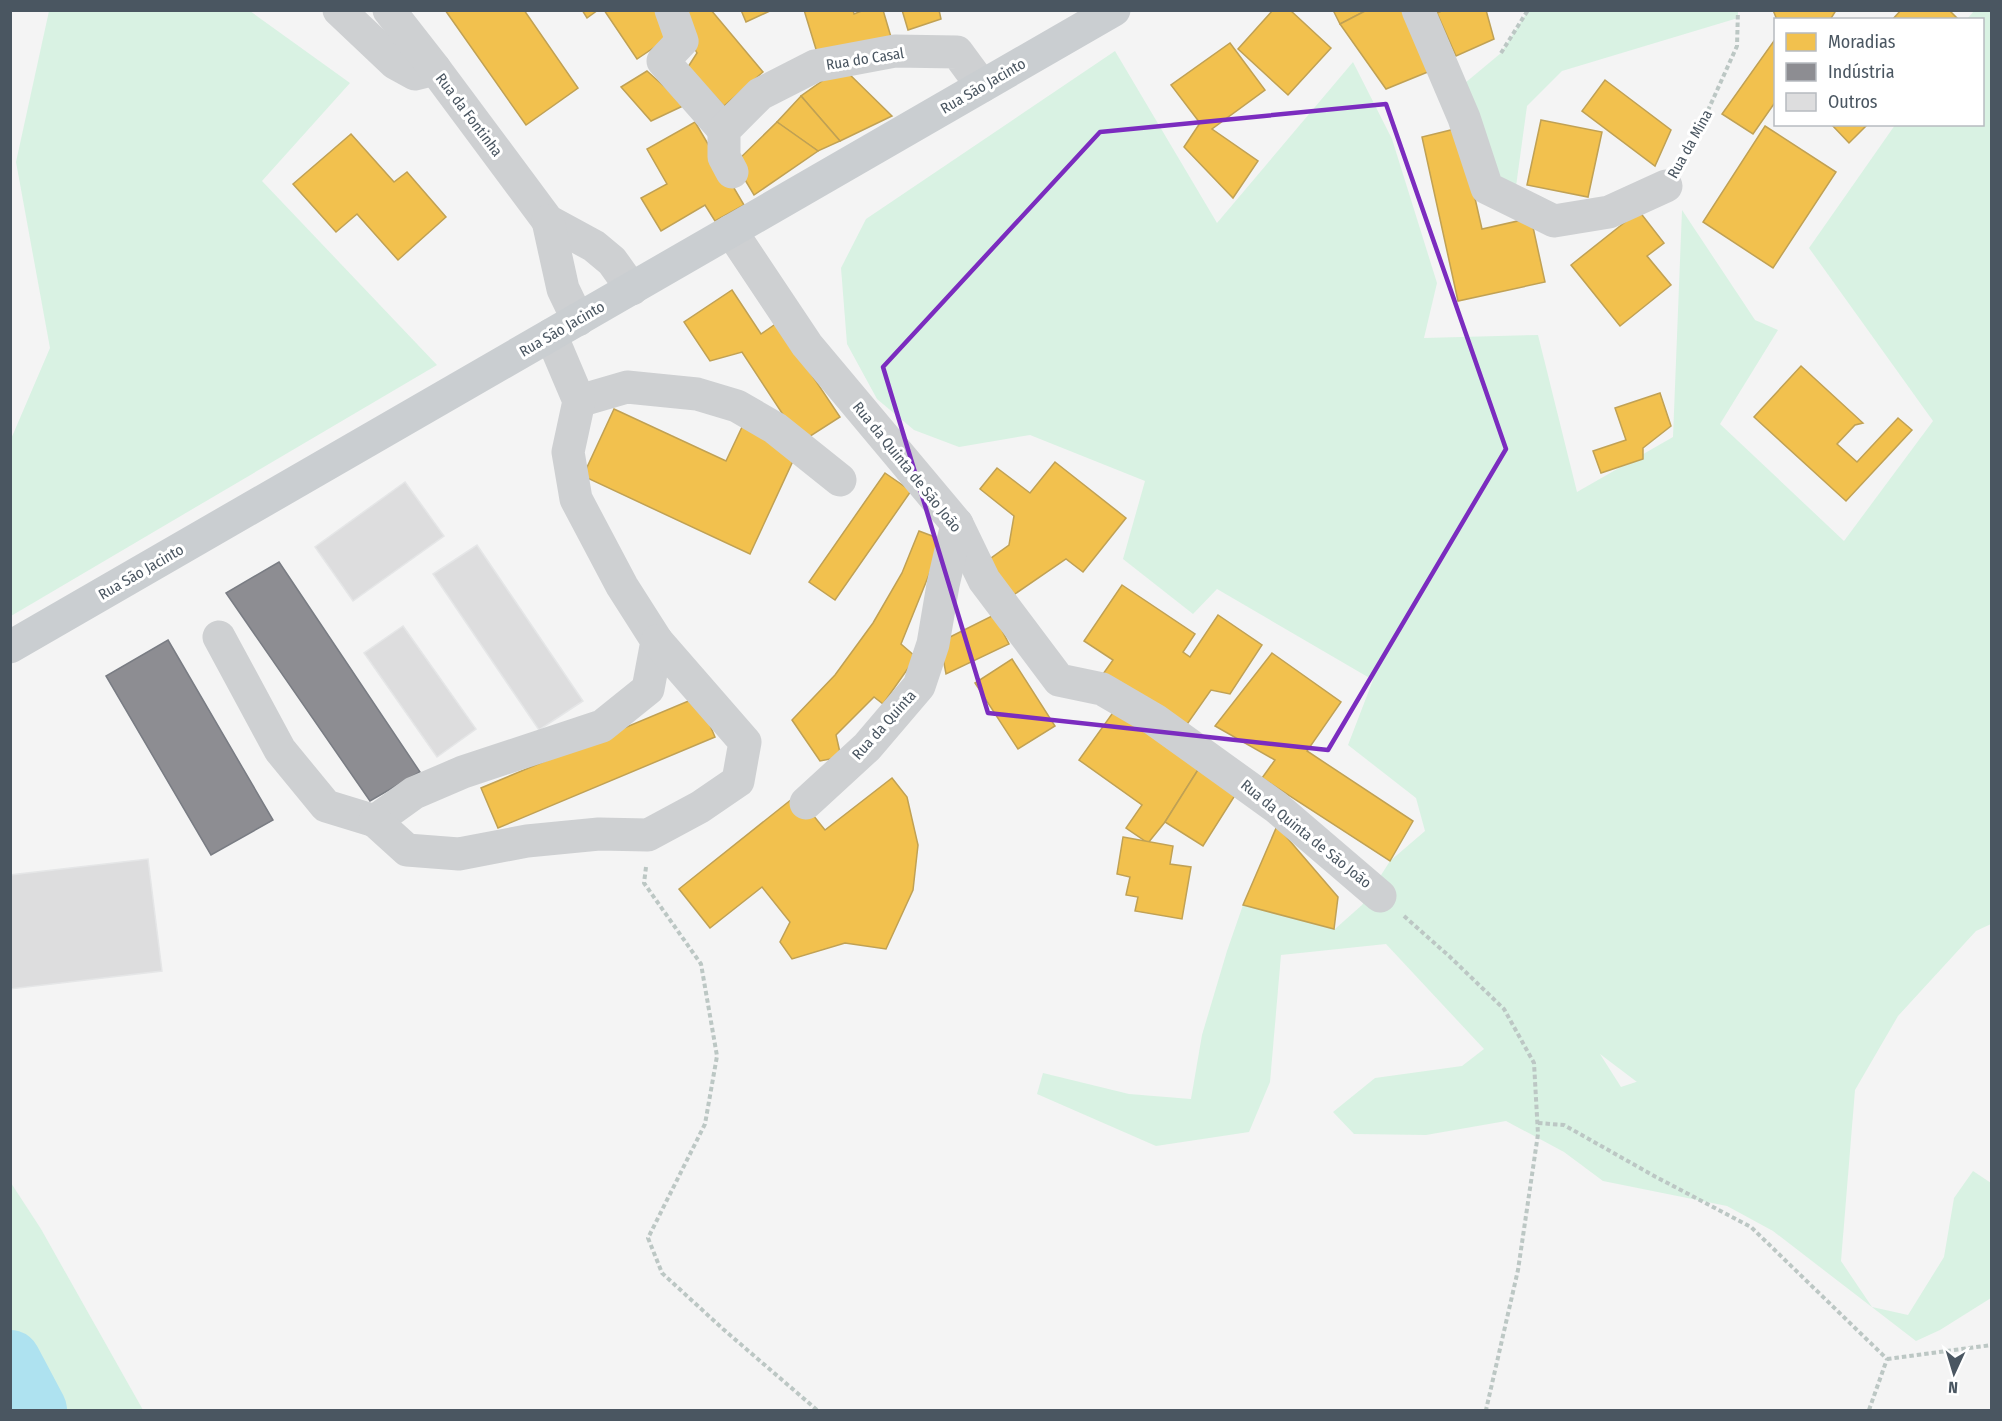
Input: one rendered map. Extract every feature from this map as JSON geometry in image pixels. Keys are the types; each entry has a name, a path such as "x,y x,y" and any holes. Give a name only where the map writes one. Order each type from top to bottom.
{"main road":[{"name":"Rua São Jacinto","path":"10,647 1114,10"}],"street":[{"path":"339,10 395,63 415,74 435,69"},
{"name":"Rua da Fontinha","path":"388,10 548,220 594,246 612,261 632,289"},
{"path":"671,10 682,41 663,61 724,129 724,158 732,172"},
{"name":"Rua da Mina","path":"1418,10 1464,118 1487,188 1554,221 1608,213 1666,186"},
{"name":"Rua do Casal","path":"724,129 760,94 816,66 895,51 957,52 982,87"},
{"name":"Rua da Fontinha","path":"548,220 563,289 564,328 579,401"},
{"name":"Rua da Quinta de São João","path":"731,231 807,345 957,524 984,580 1059,680 1102,689 1155,720 1276,807 1380,896"},
{"path":"219,638 279,750 326,806 375,821 408,850 459,854 548,839 599,834 648,835 700,807 738,781 745,742 657,641 622,586 576,499 568,452 579,401 627,387 697,394 737,406 775,428 840,480"},
{"name":"Rua da Quinta","path":"806,804 867,747 919,686 933,644 957,524"},
{"path":"375,821 414,793 464,771 602,726 648,689 657,641"}],"path":[{"path":"1501,53 1528,10"},
{"name":"Rua da Mina","path":"1666,186 1706,117 1737,46 1738,10"},
{"path":"648,835 644,884 701,964 717,1056 705,1124 648,1238 662,1273 817,1410"},
{"path":"1380,896 1449,956 1504,1009 1534,1063 1538,1134 1518,1270 1486,1410"},
{"path":"1538,1123 1564,1125 1751,1227 1887,1359"},
{"path":"1887,1359 1992,1346"},
{"path":"1869,1410 1887,1359"}],"highlighted area":[{"path":"1386,104 1506,449 1328,750 988,713 883,367 1100,132"}],"green space":[{"path":"49,11 250,11 350,83 262,181 437,365 11,616 11,439 50,348 16,162"},
{"path":"1528,11 1738,11 1738,18 1562,71 1527,106 1514,201 1453,93 1501,53"},
{"path":"1974,11 1991,11 1991,924 1976,931 1898,1016 1855,1090 1841,1261 1872,1307 1908,1315 1944,1257 1954,1198 1973,1171 1991,1183 1991,1298 1940,1330 1916,1341 1773,1231 1727,1206 1603,1181 1564,1152 1506,1121 1426,1135 1354,1134 1333,1112 1375,1078 1462,1066 1484,1049 1386,944 1281,955 1270,1082 1249,1132 1156,1146 1037,1094 1043,1073 1129,1094 1191,1099 1202,1035 1243,905 1335,929 1362,905 1390,861 1425,831 1416,798 1348,745 1373,680 1217,589 1193,614 1123,559 1145,481 1030,435 959,447 914,430 877,399 847,344 841,268 866,219 1115,51 1217,223 1353,62 1392,139 1437,283 1424,338 1538,335 1577,492 1673,437 1682,210 1755,320 1778,330 1720,424 1844,541 1933,421 1809,248 1894,126 1984,126 1984,18 1968,18","holes":["1600,1054 1637,1082 1621,1087"]},
{"path":"11,1183 41,1229 143,1410 11,1410"}],"building: Moradias":[{"path":"445,10 524,10 578,88 526,125"},
{"path":"582,10 598,10 587,18"},
{"path":"604,10 663,10 677,32 637,59"},
{"path":"676,10 711,10 763,72 724,106 688,67 697,53 674,12"},
{"path":"741,10 772,10 746,22"},
{"path":"804,10 853,10 854,14 864,10 883,10 891,37 819,59"},
{"path":"902,10 939,10 941,19 908,30"},
{"path":"1273,10 1290,10 1331,48 1288,95 1238,49"},
{"path":"1333,10 1367,10 1340,24"},
{"path":"1367,10 1409,10 1435,69 1386,89 1340,24"},
{"path":"1444,10 1486,10 1494,39 1456,56 1437,13"},
{"path":"1773,10 1834,10 1835,12 1831,18 1776,18"},
{"path":"1901,10 1949,10 1957,18 1894,18"},
{"path":"1774,41 1774,104 1753,134 1722,114"},
{"path":"1230,43 1265,90 1212,129 1258,161 1233,198 1184,147 1200,123 1171,85"},
{"path":"842,67 892,116 840,141 801,96"},
{"path":"647,71 685,105 651,121 621,87"},
{"path":"1605,80 1671,130 1655,166 1582,111"},
{"path":"801,96 840,141 818,151 777,122"},
{"path":"1541,120 1602,132 1588,197 1527,185"},
{"path":"695,122 744,205 715,221 705,205 661,231 641,198 667,184 647,149"},
{"path":"777,122 818,151 754,195 735,163"},
{"path":"1765,126 1836,172 1773,268 1703,222"},
{"path":"1833,126 1866,126 1849,143"},
{"path":"1459,128 1482,229 1531,218 1545,282 1458,301 1422,137"},
{"path":"351,134 394,182 407,172 446,217 398,260 357,214 336,232 293,184"},
{"path":"1639,211 1664,243 1647,256 1671,285 1620,326 1571,265"},
{"path":"732,290 761,334 777,323 840,417 801,442 742,352 710,361 684,322"},
{"path":"1801,366 1863,423 1855,425 1837,444 1857,462 1898,418 1912,430 1846,501 1754,417"},
{"path":"1660,393 1671,426 1643,448 1643,459 1601,473 1593,451 1626,440 1615,408"},
{"path":"614,409 726,461 743,425 798,450 750,554 583,476"},
{"path":"1055,462 1126,518 1083,572 1066,559 1012,596 987,561 1009,545 1014,516 980,489 997,468 1030,493"},
{"path":"885,473 911,491 835,600 809,582"},
{"path":"919,531 943,540 901,644 916,657 883,704 874,697 836,735 841,757 820,761 792,720 835,675 873,623 902,573"},
{"path":"1122,585 1195,634 1183,652 1190,657 1218,615 1262,645 1230,694 1211,690 1183,730 1103,674 1113,660 1084,641"},
{"path":"994,615 1009,644 946,674 940,642"},
{"path":"1272,653 1341,702 1307,751 1413,821 1390,861 1262,778 1275,760 1215,726"},
{"path":"1012,659 1055,726 1018,749 975,683"},
{"path":"698,697 715,737 498,828 481,788"},
{"path":"1117,707 1201,765 1165,822 1148,843 1126,828 1142,805 1079,760"},
{"path":"1201,765 1239,789 1203,846 1165,822"},
{"path":"892,778 907,797 918,845 913,890 886,949 845,943 792,959 780,942 790,922 762,887 710,928 679,889 797,795 825,830"},
{"path":"1277,826 1338,897 1334,929 1243,905"},
{"path":"1123,837 1173,846 1170,864 1191,867 1182,919 1135,911 1138,897 1126,895 1130,877 1117,874"}],"building: Indústria":[{"path":"279,562 420,772 370,801 226,593"},
{"path":"168,640 273,820 211,855 106,676"}],"building: Outros":[{"path":"405,482 444,536 353,601 315,547"},
{"path":"477,545 583,701 539,730 433,574"},
{"path":"403,626 476,729 437,757 364,653"},
{"path":"148,859 162,971 10,989 10,875"}],"waterway":[{"path":"10,1361 36,1410"}]}
